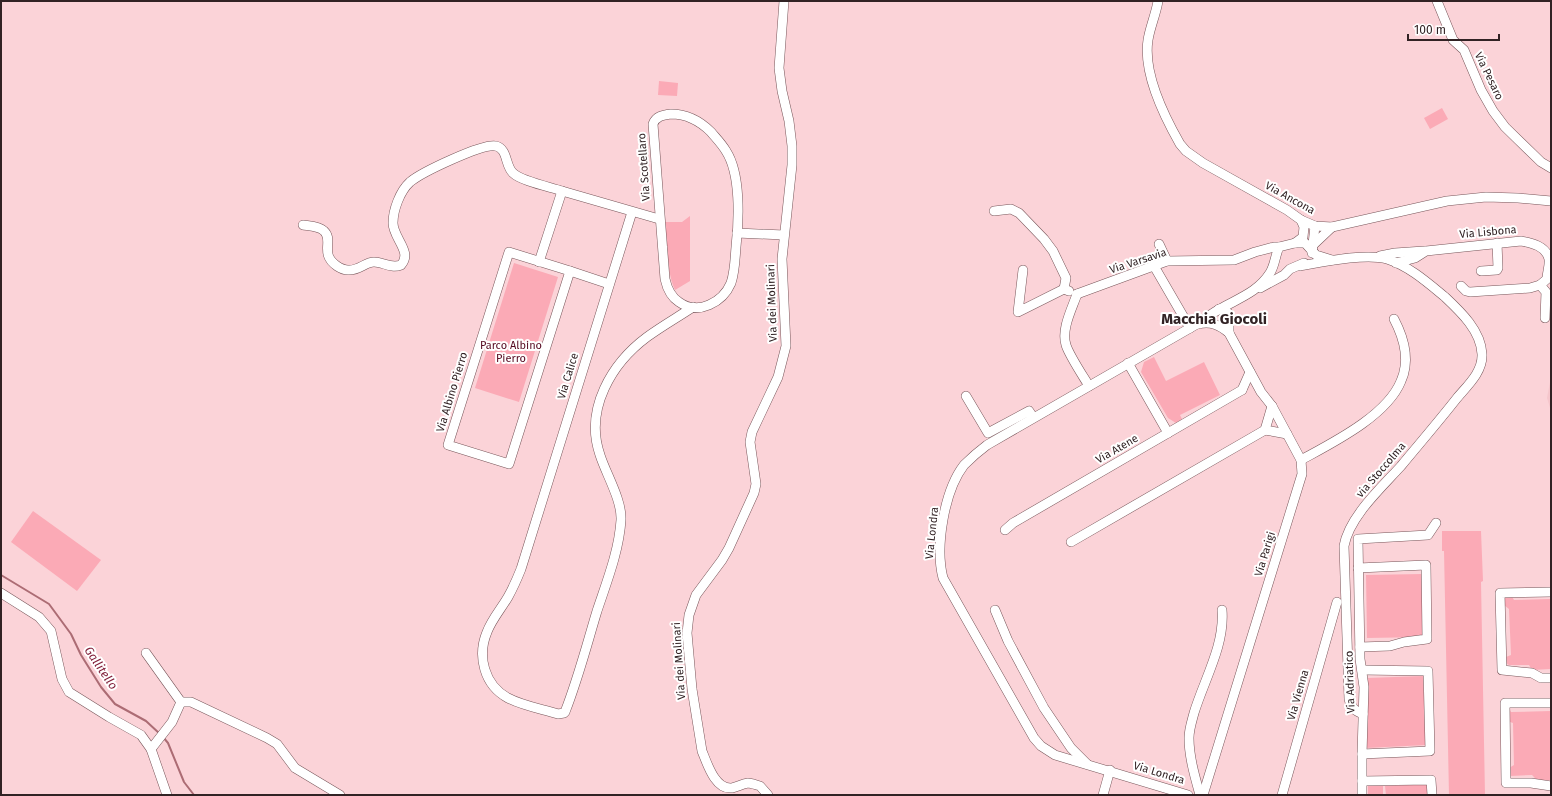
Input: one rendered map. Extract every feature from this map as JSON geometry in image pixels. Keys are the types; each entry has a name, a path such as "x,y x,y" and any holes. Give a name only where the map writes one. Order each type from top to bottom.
{"street":[{"name":"Via dei Molinari","path":"768,795 760,786 748,783 729,792 716,779 702,751 692,689 687,633 688,615 696,595 729,548 754,493 756,484 750,442 752,432 778,377 786,346 782,276 784,235 792,166 792,146 779,68 784,1"},
{"name":"Via Ancona","path":"1158,1 1148,39 1148,64 1155,89 1180,144 1186,151 1203,163 1301,220 1315,226 1332,227 1447,201 1486,197 1551,201"},
{"name":"Via Pesaro","path":"1437,1 1453,40 1464,50 1481,90 1493,111 1505,127 1541,162 1551,168"},
{"name":"Via Scotellaro","path":"683,114 692,118 706,127 727,151 733,167 736,185 737,233 733,273 726,292 714,303 706,306 693,307 679,303 670,294 664,279 653,124 659,116 683,114"},
{"path":"303,226 318,228 324,231 327,237 328,258 333,264 343,270 357,270 372,262 392,266 401,265 405,254 396,235 393,223 399,200 406,187 418,176 476,149 492,146 498,146 503,149 509,168 517,176 562,191 659,219"},
{"path":"540,262 562,191"},
{"path":"994,211 1011,209 1019,213 1044,239 1053,251 1066,278 1064,289"},
{"name":"Via Calice","path":"632,212 515,584 487,632 482,653 486,673 492,684 504,695 518,702 561,714 566,712 615,555 621,518 616,492 599,453 596,433 596,418 600,400 607,382 622,359 647,337 693,307"},
{"path":"1299,240 1304,227 1301,220"},
{"path":"1255,252 1279,247 1299,240 1315,226"},
{"path":"1219,309 1278,279 1290,269 1300,266 1309,260 1313,247 1315,226"},
{"path":"1313,247 1332,227"},
{"path":"737,233 784,235"},
{"path":"1299,240 1313,247 1316,255 1332,260"},
{"name":"Via Lisbona","path":"1396,263 1415,258 1426,251 1521,241 1535,243 1544,250 1549,259 1547,279 1540,285"},
{"path":"1481,272 1497,270 1497,243"},
{"path":"1159,244 1167,261"},
{"path":"1252,293 1264,280 1275,263 1276,253 1279,247"},
{"path":"1374,258 1395,253 1426,251"},
{"name":"Via Albino Pierro","path":"509,252 540,262 570,271 509,464 448,445 509,252"},
{"path":"1255,252 1272,257 1275,263 1290,269"},
{"name":"Via Varsavia","path":"1077,294 1167,261 1234,260 1255,252"},
{"name":"Via Lisbona","path":"1300,266 1332,260 1374,258 1387,259 1418,275"},
{"path":"1415,258 1418,275"},
{"path":"1154,266 1193,326 1210,322 1222,327 1229,333 1261,392 1272,406 1301,460 1347,434 1370,417 1384,404 1398,387 1404,373 1405,354 1402,336 1394,319"},
{"path":"1023,270 1018,312 1064,289 1077,294 1068,318 1066,345 1089,386"},
{"path":"570,271 609,284"},
{"name":"via Stoccolma","path":"1363,714 1354,710 1350,706 1349,699 1344,546 1348,531 1358,515 1432,429 1475,376 1481,362 1482,354 1480,343 1476,333 1463,315 1418,275"},
{"path":"1461,286 1466,291 1470,292 1530,288 1551,284"},
{"path":"1540,285 1546,292 1546,318"},
{"path":"1216,324 1228,318 1236,300"},
{"path":"1219,309 1225,310 1228,318 1229,333"},
{"name":"Via Londra","path":"1188,795 1110,770 1055,755 1040,746 947,586 940,568 941,539 948,499 958,475 964,465 987,445 1033,417 1193,326 1219,309"},
{"path":"1128,363 1168,433"},
{"path":"1250,372 1242,390 1261,392"},
{"name":"Via Atene","path":"1005,530 1013,523 1242,390"},
{"path":"966,396 988,433 1029,411 1033,417"},
{"path":"1265,430 1272,406"},
{"path":"1071,542 1265,430 1287,434"},
{"name":"Via Parigi","path":"1202,795 1302,474 1301,460"},
{"name":"Via Adriatico","path":"1362,795 1364,687 1360,647 1358,539 1428,535 1436,523"},
{"path":"1358,568 1426,566 1427,639 1404,642 1390,646 1360,647"},
{"path":"1551,592 1500,593 1502,670 1532,673 1541,678 1551,678"},
{"path":"1,594 39,617 50,631 62,678 70,692 109,718 141,735 152,747 167,795"},
{"name":"Via Vienna","path":"1282,795 1338,602"},
{"path":"995,610 1008,641 1044,708 1071,748 1088,765"},
{"path":"1202,795 1193,768 1189,738 1190,729 1197,706 1222,634 1222,610"},
{"path":"146,653 181,702"},
{"path":"1362,670 1428,671 1430,751 1362,754"},
{"path":"152,747 172,722 181,702"},
{"path":"181,702 191,702 267,738 277,744 295,768 340,795"},
{"path":"1551,703 1505,703 1506,783 1531,783 1551,786"},
{"path":"1103,795 1110,770"},
{"path":"1362,781 1431,780 1432,795"}],"shaded area":[{"path":"1551,377 1551,411 1547,398"}],"green space":[{"path":"659,81 678,83 677,96 658,95"},
{"path":"1442,108 1448,119 1430,129 1424,118"},
{"path":"690,216 690,281 675,290 669,270 665,222 682,222"},
{"name":"Parco Albino Pierro","path":"514,263 558,277 519,402 475,388"},
{"path":"1154,357 1166,381 1204,362 1220,395 1180,415 1182,419 1176,423 1168,418 1141,372 1144,362"},
{"path":"33,511 101,560 77,591 11,542"},
{"path":"1442,531 1481,531 1483,581 1481,582 1485,795 1449,795 1444,551 1442,551"},
{"path":"1422,574 1424,637 1367,638 1366,575"},
{"path":"1511,595 1514,600 1551,599 1551,669 1532,670 1529,665 1509,665 1506,663 1506,657 1511,655 1509,609 1504,605 1504,596"},
{"path":"1423,676 1426,745 1366,748 1367,678"},
{"path":"1508,706 1511,712 1551,711 1551,780 1537,780 1532,775 1510,776 1509,768 1514,765 1513,723 1507,721"},
{"path":"1427,784 1427,795 1386,795 1385,786"},
{"path":"1368,786 1383,786 1383,795 1368,795"}],"waterway":[{"name":"Gallitello","path":"1,575 49,604 71,634 81,655 101,687 115,704 146,721 160,734"},
{"name":"Gallitello","path":"163,737 168,743 184,782 194,795"}],"district":[{"name":"Macchia Giocoli","path":"1214,319"}]}
